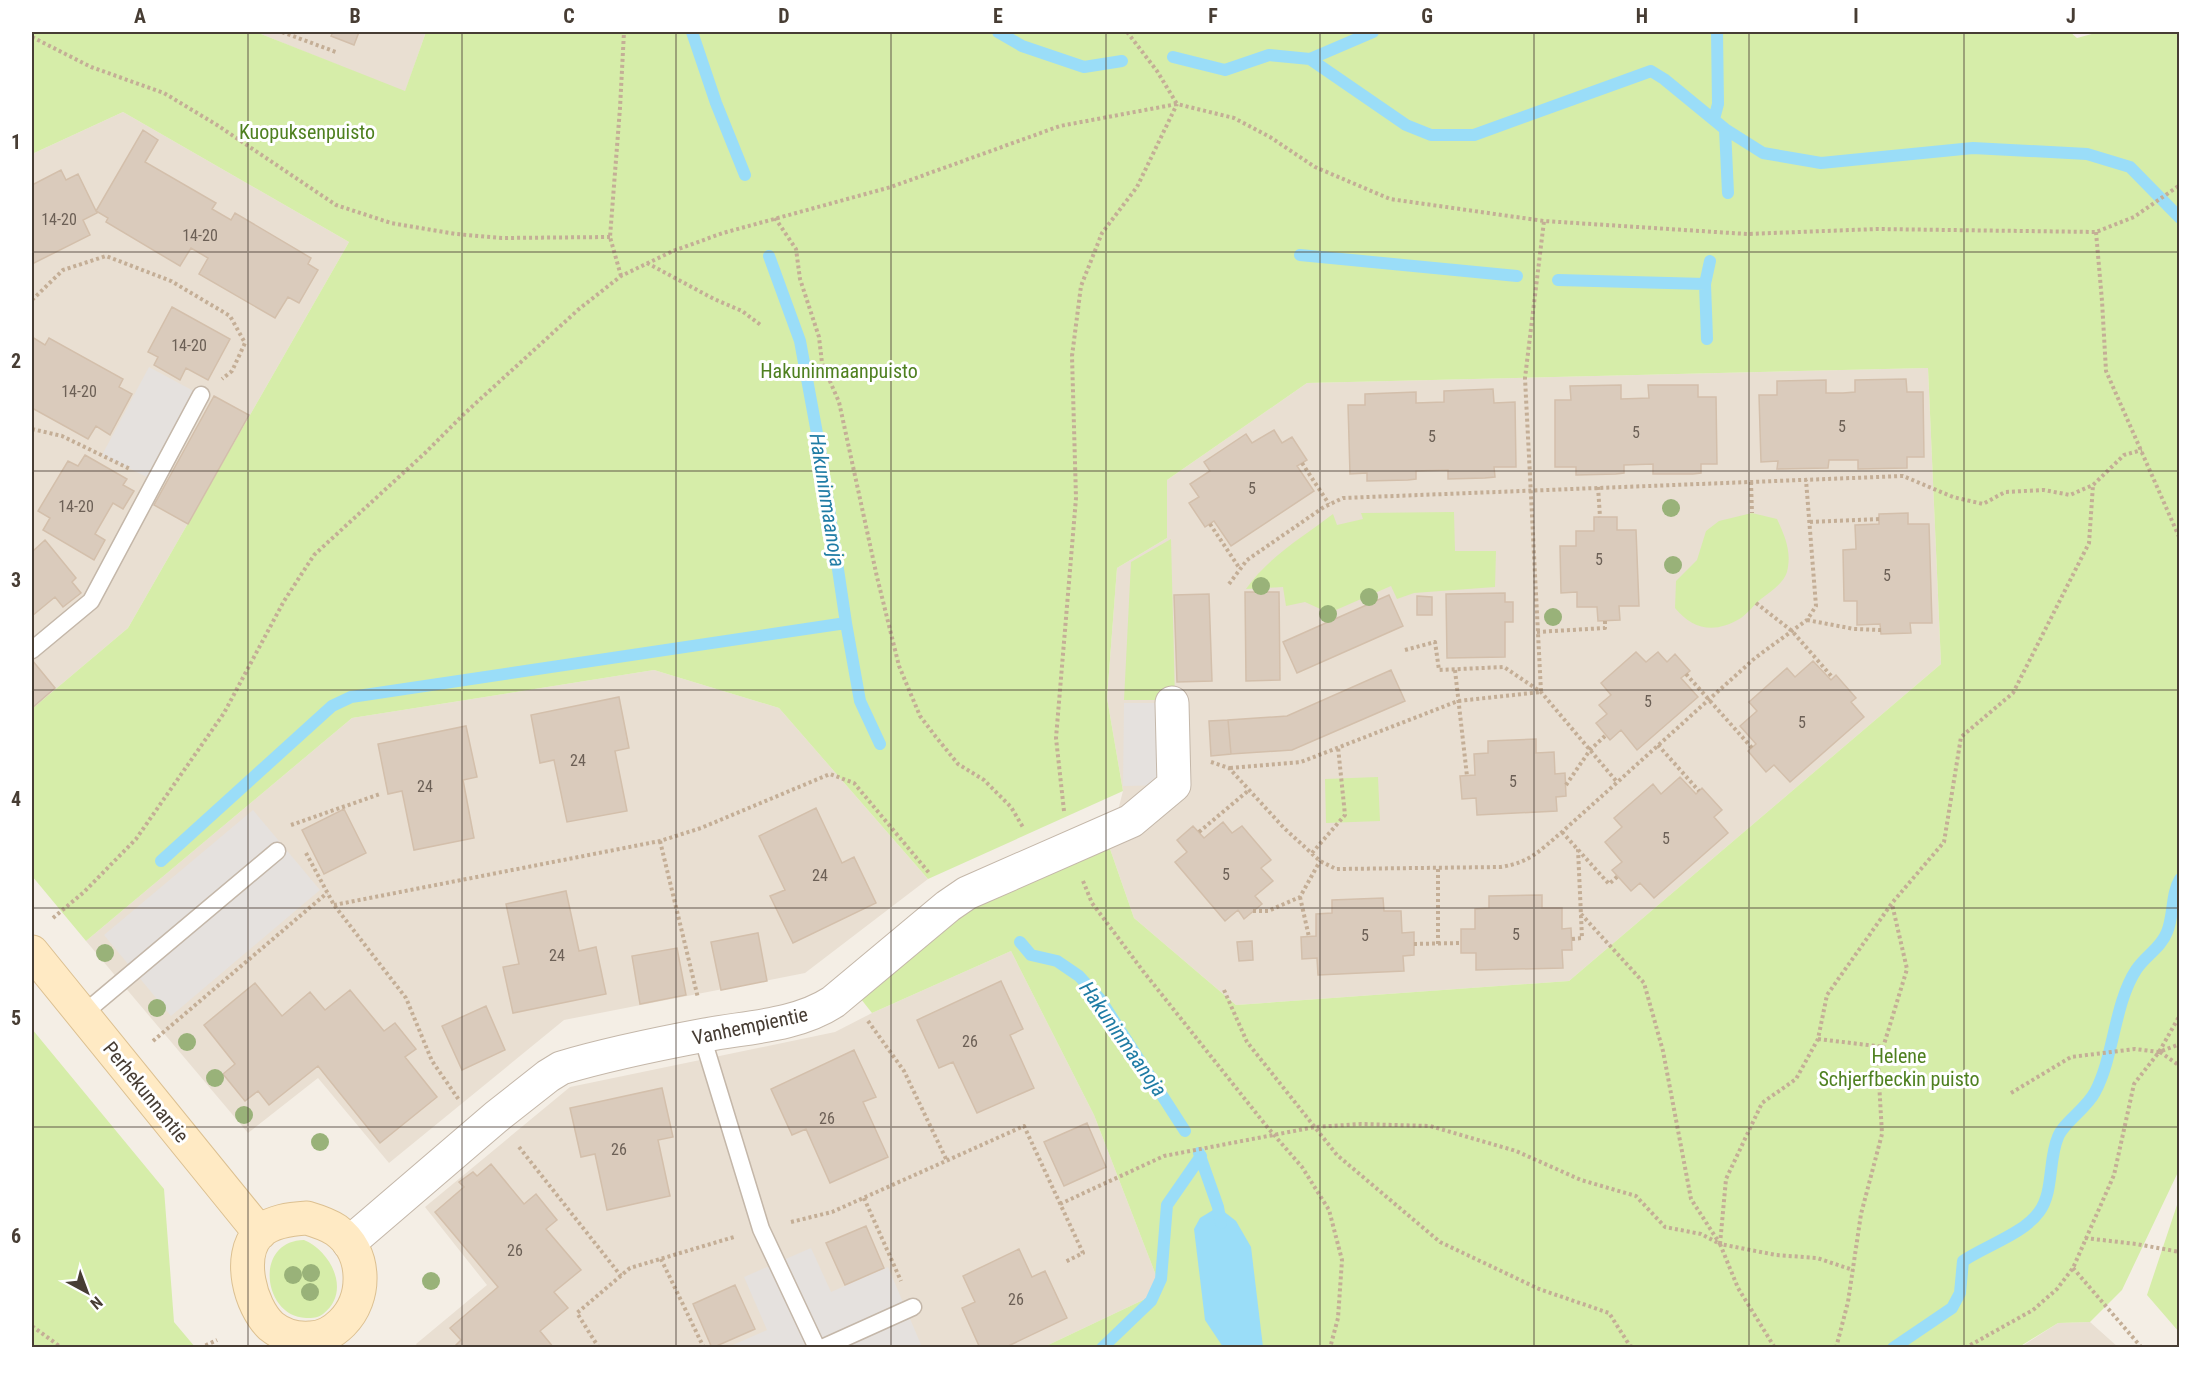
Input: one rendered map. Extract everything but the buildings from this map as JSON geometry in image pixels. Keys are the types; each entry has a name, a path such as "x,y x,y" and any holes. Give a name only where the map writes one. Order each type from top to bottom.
{"street":[{"name":"Vanhempientie","path":"349,1243 496,1117 561,1068 701,1021 801,1018 818,1012 846,992 948,906 967,893 1131,821 1174,785 1172,703"},
{"name":"Perhekunnantie","path":"32,952 260,1233"},
{"path":"307,1218 338,1231 349,1243 358,1261 361,1280 358,1300 337,1335 300,1338 286,1335 262,1316 254,1298 248,1263 252,1245 260,1233 274,1224 290,1219 307,1218"}],"lane":[{"path":"32,650 91,601 201,395"},
{"path":"83,1014 277,851"},
{"path":"701,1021 761,1229 817,1347"},
{"path":"822,1347 913,1307"}],"path":[{"path":"282,32 336,52"},
{"path":"621,276 610,237 624,32"},
{"path":"1127,32 1157,71 1177,104"},
{"path":"32,37 91,68 164,93 217,124 336,205 392,223 456,234 502,238 610,237"},
{"path":"1177,104 1137,188 1102,233 1081,286 1072,356 1076,498 1056,738 1065,828 1070,849 1092,903 1143,971 1302,1167 1329,1210 1342,1260 1338,1318 1330,1347"},
{"path":"53,918 84,892 136,839 224,713 279,610 314,555 579,309 621,276 646,263 723,233 891,187 1060,126 1177,104 1234,118 1270,137 1315,167 1390,199 1544,221 1747,234 1876,229 2096,232 2134,217 2180,185"},
{"path":"775,218 796,249 800,279 819,337 822,363 839,402 877,577 899,666 906,684 920,716 936,737 958,764 984,780 1011,807 1027,833"},
{"path":"1541,692 1525,378 1544,221"},
{"path":"2096,232 2106,371 2180,539"},
{"path":"32,300 63,270 106,256 171,280 230,316 245,342 232,371 201,395"},
{"path":"646,263 742,310 762,326"},
{"path":"32,429 62,436 155,482"},
{"path":"1229,584 1247,560 1329,504 1343,498 1903,476 1953,497 1983,504 2005,492 2044,490 2070,495 2093,485 2124,455 2142,450"},
{"path":"1302,463 1329,504"},
{"path":"1229,768 1284,828 1320,861 1336,869 1501,867 1521,863 1535,855 1562,832 1755,658 1807,620 1816,606 1806,480"},
{"path":"1751,482 1752,513"},
{"path":"1720,1244 1726,1179 1762,1103 1796,1079 1818,1040 1827,995 1892,903 1944,842 1961,736 2013,693 2089,543 2093,485"},
{"path":"1598,487 1600,518"},
{"path":"1810,522 1879,519"},
{"path":"1210,524 1240,569"},
{"path":"1756,603 1792,631 1833,678"},
{"path":"1537,632 1605,628 1605,620"},
{"path":"1807,620 1854,629 1881,630"},
{"path":"1405,650 1435,642 1439,670 1504,667 1541,692 1617,782"},
{"path":"1455,670 1467,776"},
{"path":"1686,674 1752,748"},
{"path":"1173,749 1229,768 1301,762 1458,701 1541,692"},
{"path":"1566,785 1590,750 1606,735"},
{"path":"1658,745 1699,791"},
{"path":"1312,854 1345,815 1338,747"},
{"path":"334,905 660,841 701,828 830,774 854,783 933,876"},
{"path":"2180,789 2180,807"},
{"path":"1199,832 1249,790"},
{"path":"295,834 291,825 380,794"},
{"path":"1562,832 1609,885 1618,876"},
{"path":"660,841 701,1021"},
{"path":"1572,939 1582,938 1578,849"},
{"path":"305,852 334,905 406,998 432,1061 463,1107"},
{"path":"1253,911 1268,912 1300,897 1320,861"},
{"path":"1437,944 1438,867"},
{"path":"153,1041 327,893"},
{"path":"1300,897 1309,937"},
{"path":"1836,1347 1848,1302 1861,1214 1882,1134 1878,1065 1907,969 1892,903"},
{"path":"1581,914 1644,983 1663,1051 1691,1199 1720,1244 1738,1288 1775,1347"},
{"path":"1414,944 1461,943"},
{"path":"1224,990 1247,1042 1337,1155 1440,1242 1539,1289 1609,1313 1630,1346 1636,1347"},
{"path":"846,992 904,1071 947,1161"},
{"path":"1965,1347 2033,1310 2057,1289 2073,1268 2114,1175 2134,1084 2159,1052 2180,1015"},
{"path":"1818,1040 1884,1047"},
{"path":"2159,1052 2180,1044"},
{"path":"2011,1093 2071,1057 2135,1049 2159,1052 2180,1066"},
{"path":"496,1117 621,1276"},
{"path":"1060,1204 1164,1155 1315,1127 1361,1124 1430,1126 1516,1151 1581,1180 1636,1196 1665,1227 1701,1234 1720,1244 1776,1255 1817,1258 1853,1270"},
{"path":"599,1347 577,1313 630,1268 761,1229 832,1212 1024,1126 1083,1253 1065,1262"},
{"path":"864,1198 913,1307"},
{"path":"2085,1238 2180,1252"},
{"path":"661,1259 704,1347"},
{"path":"2073,1268 2142,1347"},
{"path":"32,1326 62,1347"},
{"path":"200,1347 217,1340"}],"shaded area":[{"path":"256,32 426,32 405,92"},
{"path":"123,112 349,242 128,628 32,709 32,154"},
{"path":"149,367 201,395 155,481 102,455"},
{"path":"1928,368 1941,664 1569,981 1236,1005 1134,918 1109,846 1123,791 1107,698 1117,568 1167,538 1167,480 1307,383"},
{"path":"654,670 779,708 928,879 805,973 564,1020 389,1163 318,1078 248,1133 86,941 352,718"},
{"path":"1124,703 1172,703 1174,785 1123,786"},
{"path":"253,810 320,890 171,1016 104,935"},
{"path":"1011,951 1094,1115 1162,1291 1044,1347 418,1348 416,1344 487,1285 425,1207 570,1087 835,1032"},
{"path":"811,1248 831,1292 888,1267 922,1347 726,1348 767,1330 744,1277"},
{"path":"2090,1322 2118,1347 2019,1348 2058,1323"}],"green space":[{"path":"32,32 256,32 405,91 426,32 2070,32 2077,38 2099,32 2179,32 2179,1170 2122,1290 2090,1322 2058,1323 2019,1347 1044,1347 1162,1291 1094,1115 1011,951 872,1013 857,994 972,904 1109,846 1134,918 1236,1005 1569,981 1941,664 1928,368 1307,383 1167,480 1167,538 1117,568 1107,698 1123,791 928,879 779,708 654,670 352,718 86,941 32,876 32,709 128,628 349,242 123,112 32,154"},
{"path":"1454,512 1455,551 1496,551 1495,587 1414,593 1397,599 1391,586 1329,613 1305,602 1286,606 1283,587 1246,589 1275,557 1333,514 1337,525 1363,519 1361,513"},
{"path":"1752,513 1777,519 1788,551 1787,572 1783,580 1744,616 1731,623 1713,628 1689,621 1675,608 1676,581 1697,560 1706,531 1719,521"},
{"path":"1171,539 1175,700 1124,700 1131,562"},
{"path":"1378,777 1380,821 1326,823 1325,779"},
{"path":"32,1029 164,1189 174,1322 195,1347 32,1347"},
{"path":"2179,1199 2179,1332 2147,1295"},
{"path":"304,1240 314,1245 330,1262 337,1284 332,1305 321,1315 313,1318 291,1314 280,1306 273,1293 270,1279 271,1265 277,1252 288,1244"}],"water":[{"path":"1218,1207 1236,1221 1251,1247 1263,1347 1223,1347 1205,1320 1194,1229 1200,1218"}],"waterway":[{"name":"Hakuninmaanoja","path":"692,32 716,103 745,175"},
{"path":"998,32 1022,46 1084,67 1122,61"},
{"path":"1310,59 1373,32"},
{"path":"1714,119 1718,104 1717,32"},
{"path":"1173,57 1225,70 1269,55 1310,59 1406,125 1431,135 1474,135 1651,71 1725,129 1763,153 1821,163 1973,148 2087,154 2130,167 2180,218"},
{"path":"1725,129 1728,193"},
{"path":"1300,255 1517,276"},
{"name":"Hakuninmaanoja","path":"769,256 800,341 821,455 860,701 880,744"},
{"path":"1707,339 1705,284 1710,261"},
{"path":"1558,280 1705,284"},
{"path":"161,861 332,706 351,697 846,623"},
{"path":"1893,1348 1952,1308 1960,1293 1963,1261 2024,1227 2044,1204 2058,1137 2095,1092 2106,1063 2123,998 2136,970 2164,938 2180,879"},
{"name":"Hakuninmaanoja","path":"1020,942 1031,955 1057,961 1079,976 1100,999 1185,1131"},
{"name":"Hakuninmaanoja","path":"1199,1153 1218,1207 1221,1223"},
{"path":"1102,1348 1151,1301 1161,1279 1167,1205 1201,1156"}],"park label":[{"name":"Kuopuksenpuisto","path":"307,132"},
{"name":"Hakuninmaanpuisto","path":"839,371"},
{"name":"Helene Schjerfbeckin puisto","path":"1899,1068"}]}
